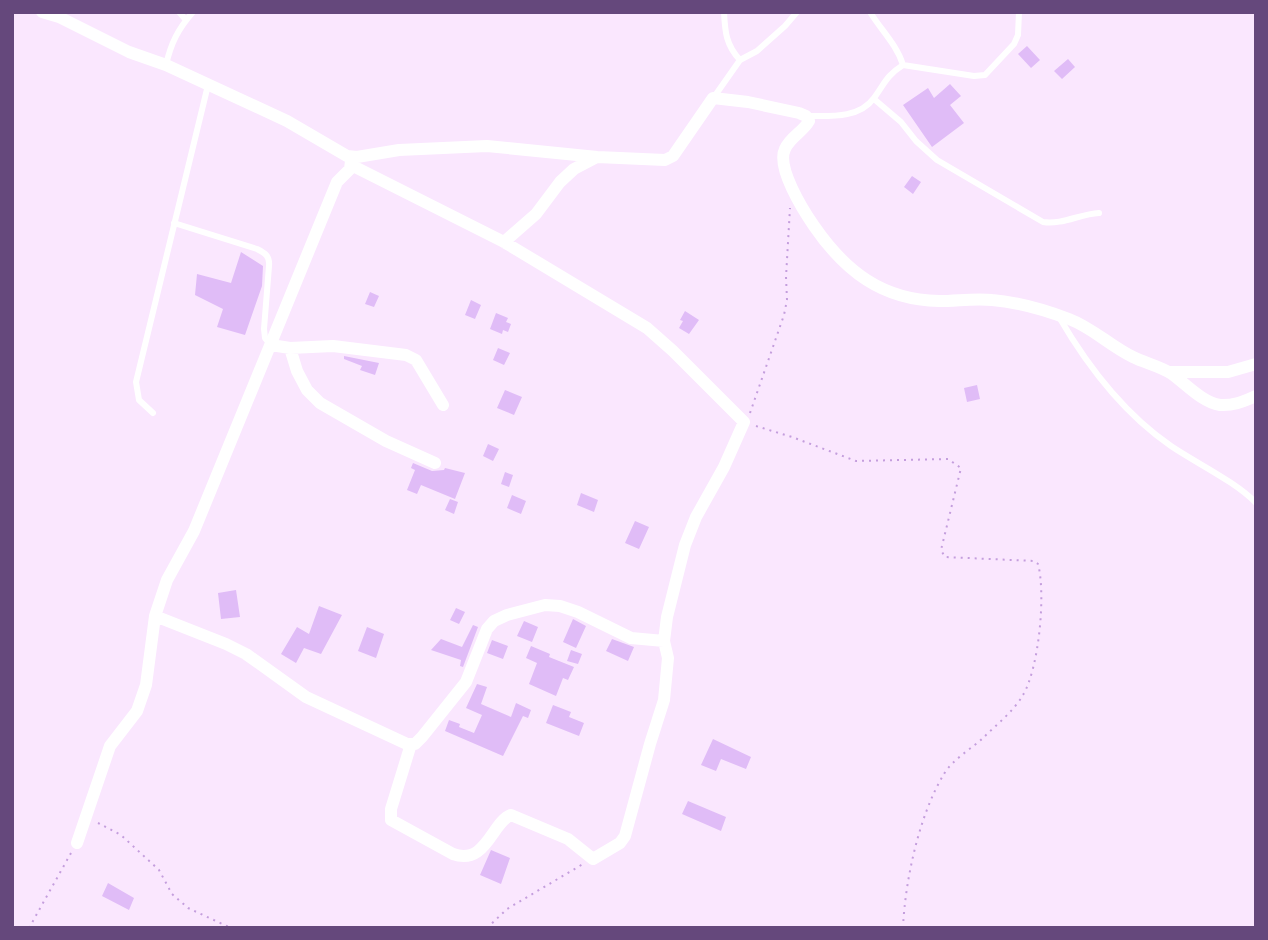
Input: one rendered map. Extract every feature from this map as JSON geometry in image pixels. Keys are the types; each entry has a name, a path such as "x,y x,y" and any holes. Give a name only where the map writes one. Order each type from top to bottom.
{"street":[{"path":"42,12 59,17 129,52 166,65 286,121 351,161 504,242 647,328 744,422 724,467 696,517 685,545 671,597 664,641 668,657 664,700 625,836 620,843 593,859 568,839 511,815 505,817 493,836 479,849 461,857 395,824 390,816 411,744"},
{"path":"77,842 110,746 137,711 146,685 155,616 167,580 194,531 337,182 351,161 399,150 486,146 597,157 665,160 673,156 713,98 748,102 806,116 809,121 789,142 782,160 806,215 831,251 864,279 888,292 915,300 1007,302 1058,315 1085,326 1133,357 1169,372 1218,405 1235,404 1256,396"},
{"path":"504,242 536,214 560,182 574,169 597,157"},
{"path":"271,345 290,348 334,346 407,355 416,360 443,405"},
{"path":"290,348 297,371 307,390 320,403 386,440 435,463"},
{"path":"1169,372 1228,372 1256,364"},
{"path":"155,616 226,644 246,654 306,697 411,744 415,744 422,737 466,682 487,629 494,621 507,615 545,605 559,606 631,638 664,641"}],"lane":[{"path":"179,12 186,20"},
{"path":"166,65 171,44 179,29 194,12"},
{"path":"724,12 726,41 740,61"},
{"path":"713,98 740,61 757,51 797,12"},
{"path":"870,12 899,52 903,65"},
{"path":"806,116 845,115 860,110 874,99 887,77 903,65 974,76 985,75 1014,44 1018,35 1019,12"},
{"path":"153,413 139,400 136,382 208,85"},
{"path":"874,99 901,122 916,141 937,160 1043,222 1052,224 1099,213"},
{"path":"174,223 257,248 266,254 270,266 264,329 265,338 271,345"},
{"path":"1058,315 1079,352 1101,381 1144,425 1240,489 1256,503"}],"path":[{"path":"795,193 788,213 787,300 784,315 753,407 744,422 856,461 948,459 956,462 961,467 941,551 945,557 1034,561 1038,564 1041,577 1038,640 1023,695 980,740 944,772 926,815 917,848 907,887 903,928"},
{"path":"85,816 121,835 159,870 172,894 188,908 231,928"},
{"path":"29,928 77,842"},
{"path":"487,928 507,909 593,859"}],"building":[{"path":"1027,46 1040,60 1031,68 1018,54"},
{"path":"1068,59 1075,67 1062,79 1054,71"},
{"path":"950,84 961,96 950,105 964,123 932,147 903,105 928,88 934,98"},
{"path":"912,176 921,182 913,194 904,187"},
{"path":"241,252 263,266 262,286 245,335 217,327 223,309 195,295 197,274 231,283"},
{"path":"370,292 379,296 374,307 365,304"},
{"path":"471,300 481,305 475,319 465,315"},
{"path":"685,311 699,320 689,334 679,328"},
{"path":"496,313 508,318 506,322 511,324 508,332 503,330 502,334 490,329"},
{"path":"498,348 510,353 504,365 493,360"},
{"path":"344,356 379,363 375,375 360,370 362,366 344,359"},
{"path":"977,385 980,399 967,402 964,388"},
{"path":"505,390 522,397 514,415 497,408"},
{"path":"488,444 499,449 493,461 483,456"},
{"path":"413,463 432,471 445,468 465,473 455,499 421,485 417,494 407,490 415,470 411,468"},
{"path":"505,472 513,475 509,487 501,484"},
{"path":"581,493 598,500 594,512 577,505"},
{"path":"512,495 526,501 521,514 507,508"},
{"path":"450,499 458,502 454,514 445,510"},
{"path":"635,521 649,527 639,549 625,543"},
{"path":"236,590 240,617 221,619 218,593"},
{"path":"319,606 342,615 321,654 304,648 296,663 281,654 297,627 309,634"},
{"path":"456,608 465,612 459,624 450,620"},
{"path":"573,619 586,626 576,648 563,642"},
{"path":"524,621 538,627 532,642 517,636"},
{"path":"473,625 478,627 463,667 460,666 461,660 431,650 441,639 462,647"},
{"path":"367,627 384,634 376,658 358,651"},
{"path":"612,639 634,647 628,661 606,651"},
{"path":"492,640 508,646 503,659 487,653"},
{"path":"531,646 574,667 568,680 563,678 556,696 529,684 537,663 526,658"},
{"path":"571,650 582,654 578,664 567,661"},
{"path":"477,684 487,687 481,704 511,717 516,703 531,710 528,718 523,716 503,756 445,731 449,720 474,733 482,715 466,708"},
{"path":"553,705 571,712 569,717 584,723 579,736 546,723"},
{"path":"713,739 751,757 746,769 721,759 716,771 701,765"},
{"path":"688,801 726,817 721,831 682,814"},
{"path":"491,850 510,858 501,884 480,875"},
{"path":"108,883 134,898 129,910 102,896"}]}
